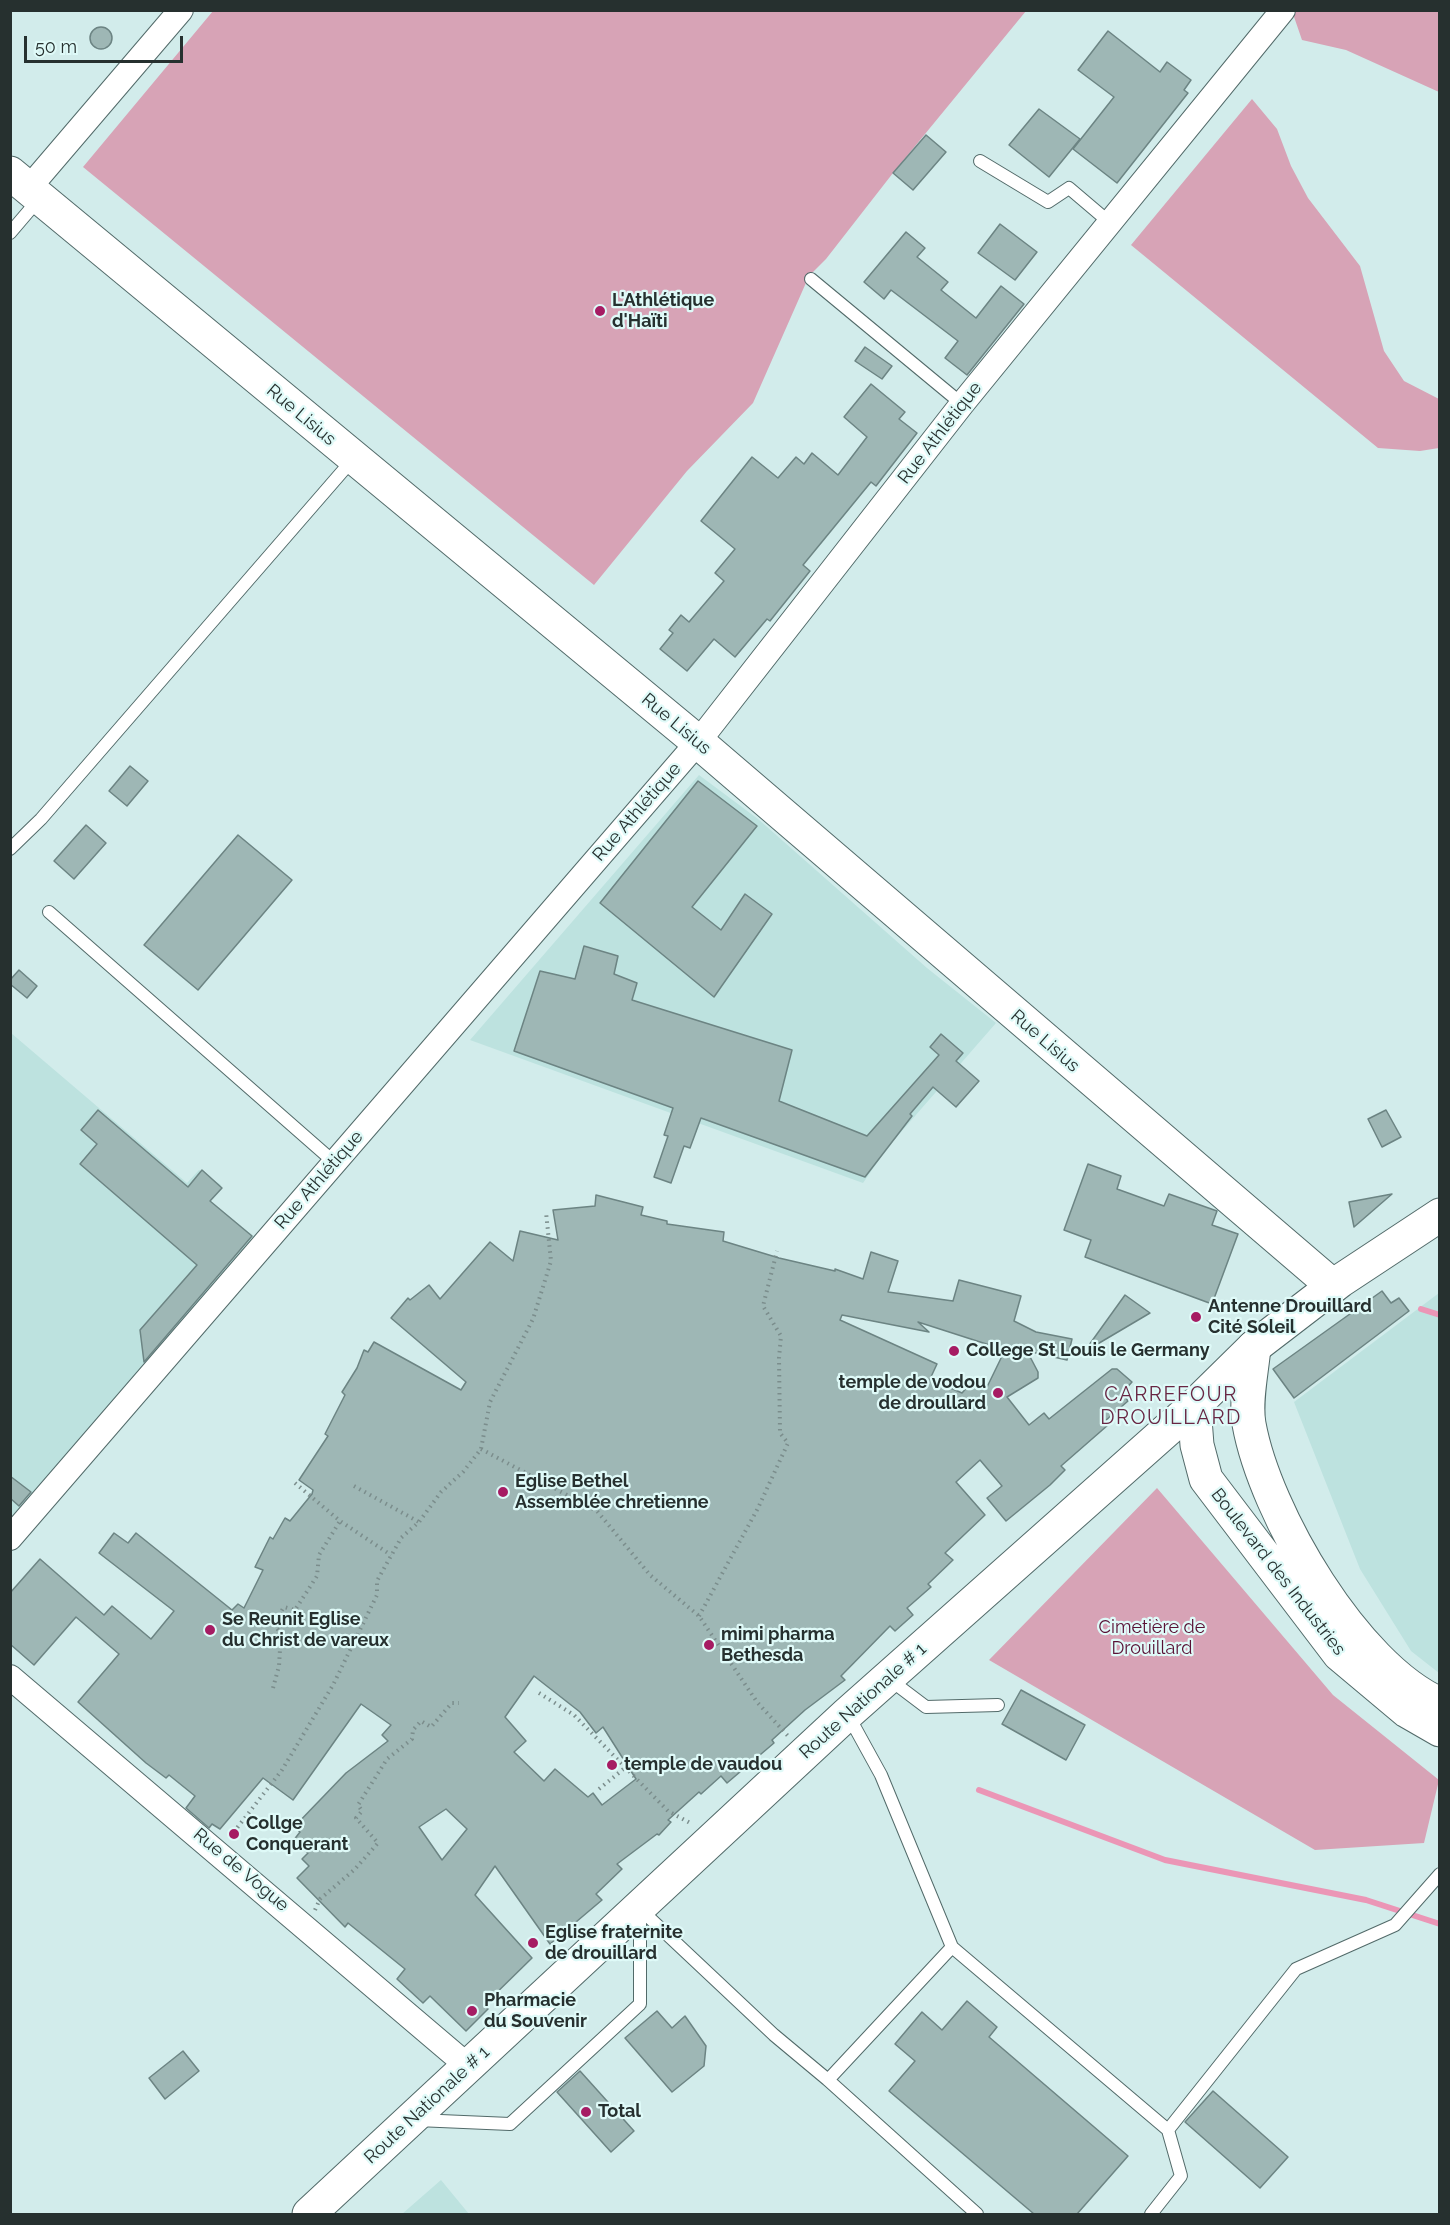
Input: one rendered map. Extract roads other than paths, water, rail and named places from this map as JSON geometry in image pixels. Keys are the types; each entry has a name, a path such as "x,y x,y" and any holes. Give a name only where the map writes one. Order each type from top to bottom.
{"main road":[{"name":"Rue Lisius","path":"26,187 698,741 1336,1283"},
{"name":"Route Nationale # 1","path":"309,2214 847,1714 1194,1406 1254,1347 1336,1283 1393,1243 1440,1215"},
{"name":"Boulevard des Industries","path":"1254,1347 1249,1422 1261,1473 1281,1518 1344,1623 1385,1666 1440,1704"},
{"name":"Boulevard des Industries","path":"1194,1406 1197,1444 1206,1479 1332,1645 1339,1654 1407,1711 1440,1730"}],"street":[{"path":"26,187 181,10"},
{"name":"Rue Athlétique","path":"10,1538 698,741 962,404 1283,10"},
{"name":"Rue de Vogue","path":"10,1677 307,1926 469,2067"}],"lane":[{"path":"980,161 1048,202 1069,188 1109,222"},
{"path":"10,234 26,187"},
{"path":"811,279 962,404"},
{"path":"10,849 41,819 354,458"},
{"path":"49,912 334,1162"},
{"path":"888,1678 926,1707 999,1705"},
{"path":"847,1714 881,1775 952,1947 1168,2130 1181,2176 1151,2214"},
{"path":"1168,2130 1296,1968 1395,1925 1436,1877"},
{"path":"640,1908 774,2035 828,2080 976,2214"},
{"path":"411,2120 510,2124 640,2004 640,1908"},
{"path":"828,2080 952,1947"}],"waterway":[{"path":"1421,1309 1440,1315"},
{"path":"979,1790 1165,1860 1366,1900 1440,1924"}],"place":[{"name":"L'Athlétique d'Haïti","path":"600,311"},
{"name":"Antenne Drouillard Cité Soleil","path":"1196,1317"},
{"name":"College St Louis le Germany","path":"954,1351"},
{"name":"temple de vodou de droullard","path":"998,1393"},
{"name":"Eglise Bethel Assemblée chretienne","path":"503,1492"},
{"name":"Se Reunit Eglise du Christ de vareux","path":"210,1630"},
{"name":"mimi pharma Bethesda","path":"709,1645"},
{"name":"temple de vaudou","path":"612,1765"},
{"name":"Collge Conquerant","path":"234,1834"},
{"name":"Eglise fraternite de drouillard","path":"533,1943"},
{"name":"Pharmacie du Souvenir","path":"472,2011"},
{"name":"Total","path":"586,2112"}],"district":[{"name":"CARREFOUR DROUILLARD","path":"1171,1406"}],"park label":[{"name":"Cimetière de Drouillard","path":"1152,1638"}]}
